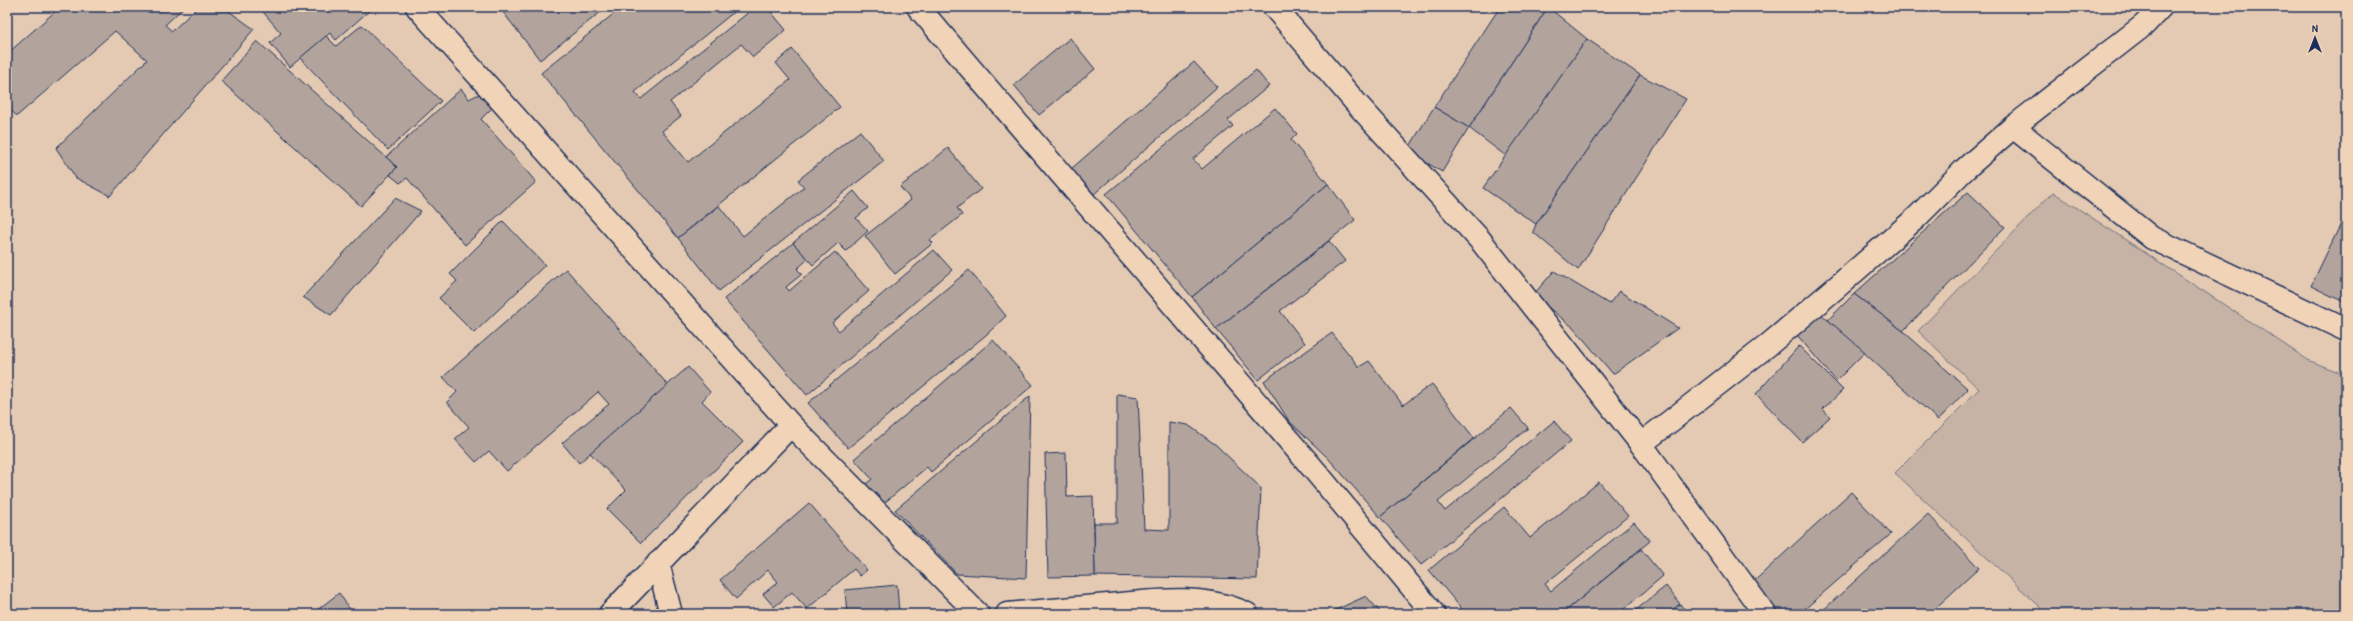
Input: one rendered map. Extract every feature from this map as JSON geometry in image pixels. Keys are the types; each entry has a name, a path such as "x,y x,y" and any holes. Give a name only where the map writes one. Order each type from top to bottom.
{"street":[{"path":"417,7 791,425 978,614"},
{"path":"918,7 1310,466 1434,614"},
{"path":"1274,7 1357,104 1482,241 1641,444 1765,614"},
{"path":"1641,444 1767,346 1916,218 1965,169 2012,127 2144,25 2160,7"},
{"path":"2012,127 2152,238 2346,330"},
{"path":"610,614 791,425"},
{"path":"658,564 671,614"},
{"path":"1007,614 1173,599 1207,602 1238,609 1247,614"}],"shaded area":[{"path":"2053,192 2308,360 2346,375 2346,614 2048,614 1895,473 1979,389 1918,331"}],"building":[{"path":"60,7 184,7 165,25 172,31 198,7 223,7 254,29 110,196 76,178 56,148 147,60 115,31 17,116 7,107 7,54"},
{"path":"259,7 369,7 371,9 336,40 330,33 290,67 270,43 281,33"},
{"path":"499,7 607,7 540,60"},
{"path":"622,7 740,7 635,92 641,99 755,7 767,7 786,30 753,57 741,44 670,102 681,116 662,131 688,162 790,80 776,63 792,49 840,107 678,238 541,73"},
{"path":"1500,7 1548,7 1469,128 1434,107"},
{"path":"1548,7 1587,39 1506,156 1469,128"},
{"path":"362,25 441,101 388,150 300,58 326,36 336,46"},
{"path":"1070,38 1095,69 1039,115 1014,85"},
{"path":"1587,39 1640,75 1536,224 1483,188"},
{"path":"257,41 397,167 361,206 221,81"},
{"path":"1194,62 1217,87 1094,194 1071,169"},
{"path":"1256,70 1269,86 1228,120 1233,126 1193,159 1202,169 1275,108 1297,134 1291,140 1328,184 1192,297 1106,194"},
{"path":"1640,75 1686,99 1578,270 1533,232 1536,224"},
{"path":"461,89 469,99 481,93 493,107 481,119 536,182 465,245 407,178 400,183 390,175 397,167 386,157"},
{"path":"1434,107 1469,128 1442,172 1407,151"},
{"path":"860,131 884,161 719,291 678,238 719,206 743,236 804,187 798,180"},
{"path":"948,148 981,189 957,208 962,215 930,240 933,243 895,274 865,236 911,200 900,187"},
{"path":"1328,184 1355,220 1216,329 1192,297"},
{"path":"854,191 868,208 856,218 868,231 846,251 838,243 813,265 793,243"},
{"path":"1968,192 2005,227 1903,331 1854,294"},
{"path":"395,198 421,211 331,315 303,297"},
{"path":"2346,213 2346,303 2311,286"},
{"path":"503,221 545,265 474,333 439,298 457,281 450,274"},
{"path":"1329,241 1345,261 1280,311 1305,343 1258,380 1216,329"},
{"path":"793,243 808,259 797,269 802,274 786,287 789,291 835,252 869,291 832,323 839,331 934,250 952,270 807,395 724,299"},
{"path":"566,269 668,385 579,463 562,443 609,404 598,392 507,471 489,451 476,462 455,439 469,427 447,402 457,392 443,377"},
{"path":"969,270 1006,316 986,335 848,448 808,403"},
{"path":"1554,271 1609,304 1619,291 1678,328 1613,374 1574,328 1533,295"},
{"path":"1854,294 1903,331 1968,389 1938,420 1828,320"},
{"path":"1821,314 1865,352 1836,381 1797,335"},
{"path":"1332,333 1359,367 1369,361 1403,405 1432,384 1474,438 1380,517 1328,458 1289,421 1264,381"},
{"path":"993,340 1033,385 931,472 927,467 883,504 866,484 872,479 854,459"},
{"path":"1799,346 1843,390 1823,409 1830,417 1802,442 1756,394"},
{"path":"688,367 710,392 702,401 743,442 641,543 607,509 626,490 590,453"},
{"path":"1117,394 1138,397 1144,529 1169,530 1169,422 1188,425 1216,445 1261,488 1257,579 1095,576 1094,523 1117,523"},
{"path":"1030,396 1026,578 957,574 895,510"},
{"path":"1511,408 1528,428 1438,502 1445,511 1554,421 1571,441 1421,565 1380,517"},
{"path":"1066,453 1067,497 1093,496 1095,576 1048,577 1045,454"},
{"path":"1599,482 1628,516 1545,584 1551,591 1634,522 1650,541 1562,614 1466,614 1429,570 1504,507 1530,538"},
{"path":"1851,492 1891,534 1799,614 1771,614 1750,585"},
{"path":"809,503 867,570 860,576 854,569 807,609 792,592 774,607 763,594 778,582 768,570 736,599 720,580"},
{"path":"1928,514 1979,568 1929,614 1819,614"},
{"path":"1641,549 1663,576 1618,614 1562,614"},
{"path":"897,585 899,614 847,614 845,590"},
{"path":"1666,586 1680,604 1667,614 1631,614"},
{"path":"339,593 353,614 312,614"},
{"path":"1366,596 1382,614 1327,614"},
{"path":"1680,604 1688,614 1667,614"}]}
